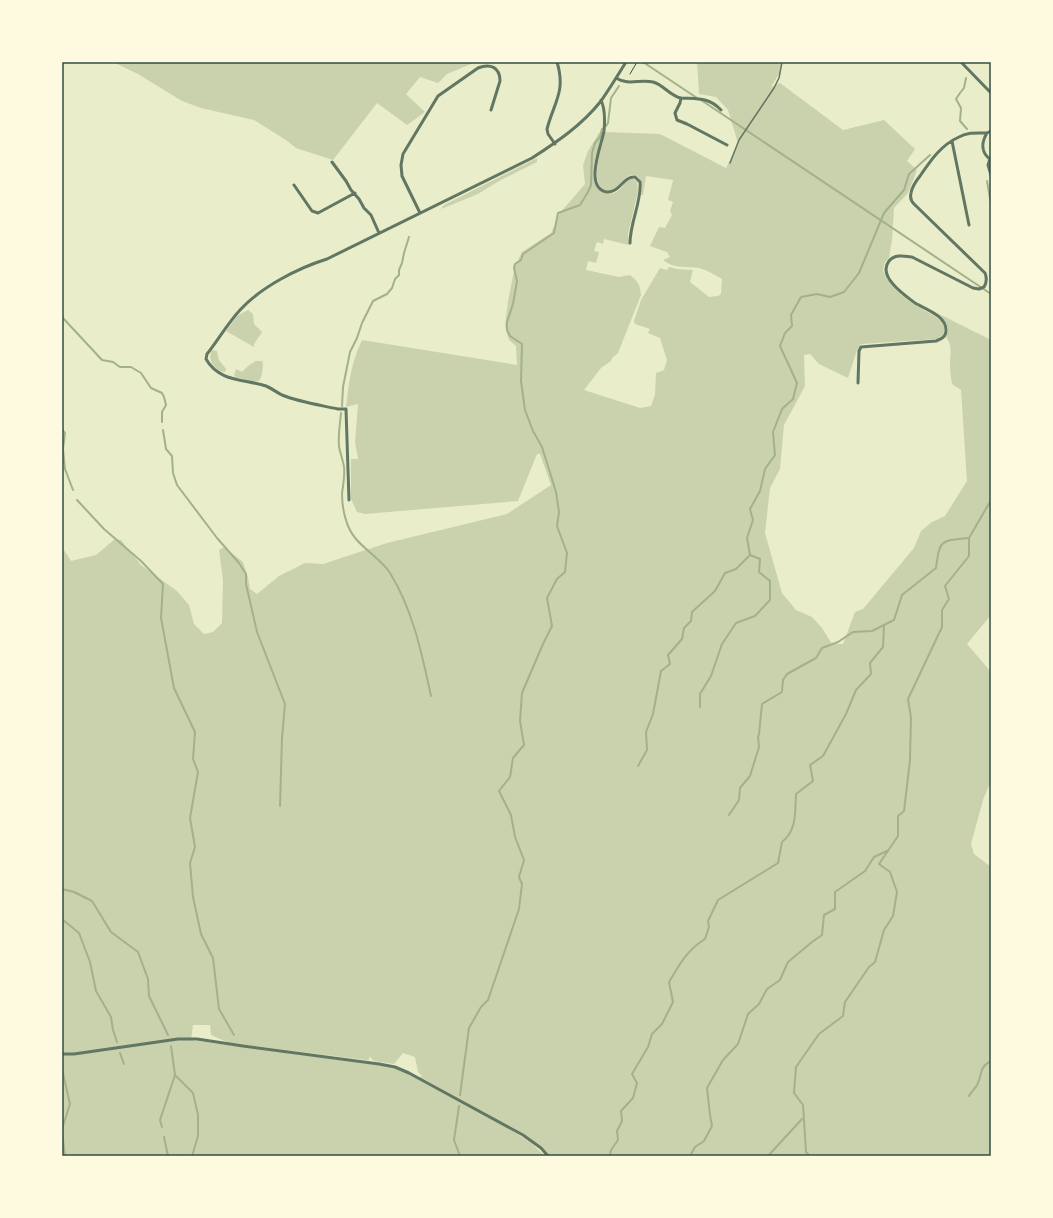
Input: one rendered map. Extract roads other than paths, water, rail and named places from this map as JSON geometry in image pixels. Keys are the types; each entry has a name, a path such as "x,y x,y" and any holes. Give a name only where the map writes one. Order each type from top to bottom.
{"street":[{"path":"555,144 548,134 547,129 561,88 558,62"},
{"path":"349,500 346,409 338,409 295,399 266,386 236,380 220,373 206,359 207,354 240,310 270,286 306,266 327,259 532,158 555,144 582,121 601,100 626,62"},
{"path":"961,62 991,93"},
{"path":"420,213 406,185 401,165 406,147 438,96 478,68 484,65 490,65 495,67 500,76 500,81 491,110"},
{"path":"616,78 625,83 653,82 674,96 710,101 716,104 721,110"},
{"path":"681,98 675,113 677,120 727,145"},
{"path":"601,100 604,105 604,131 595,164 596,182 604,191 609,192 615,191 625,180 631,177 635,177 640,182 640,193 631,229 630,243"},
{"path":"858,383 859,351 861,347 936,340 942,339 946,333 946,326 941,320 932,312 915,303 889,280 886,274 886,267 892,258 902,256 912,257 973,288 979,289 984,287 987,283 985,273 914,204 911,197 911,191 914,184 934,156 943,147 969,133 987,133 991,131"},
{"path":"987,133 982,146 985,155 990,159 988,165 991,175"},
{"path":"952,141 969,225"},
{"path":"332,162 364,208 371,215 379,233"},
{"path":"294,185 312,211 318,213 355,193"},
{"path":"62,1054 74,1054 178,1039 197,1039 394,1067 415,1076 523,1135 541,1148 548,1156"}],"lane":[{"path":"730,163 739,140 774,88 779,78 782,62"}],"waterway":[{"path":"643,62 697,98"},
{"path":"966,78 964,88 956,99 961,108 960,121 967,129"},
{"path":"606,126 608,123 611,98 619,86"},
{"path":"701,100 991,294"},
{"path":"460,1095 469,1028 481,1007 488,1000 519,909 522,884 519,877 524,860 515,837 511,815 499,791 510,777 513,758 524,745 520,721 522,693 552,626 547,598 557,579 565,572 567,553 557,526 559,512 556,492 542,447 533,431 525,410 521,381 522,344 510,336 507,330 507,322 513,304 517,281 514,268 515,264 521,260 523,254 554,233 558,213 580,205 591,185 592,153 595,143 600,137 602,129"},
{"path":"750,555 747,538 753,520 750,509 760,491 765,469 775,455 773,432 782,409 793,399 797,383 780,346 785,333 792,326 791,315 801,297 817,294 830,297 844,292 859,273 884,213 904,190 909,174 930,155"},
{"path":"987,181 991,204"},
{"path":"342,406 343,387 350,352 373,301 387,294 392,288 395,279 399,275 399,270 409,237"},
{"path":"62,317 102,360 113,362 120,367 131,367 141,373 151,388 162,393 166,405 162,412 162,422"},
{"path":"341,413 339,449 344,467 342,494 345,518 353,534 360,543 387,569 398,587 416,633 431,696"},
{"path":"62,429 65,433 63,449 65,469 73,490"},
{"path":"163,430 166,449 172,456 173,473 177,485 217,538 239,563 246,574 246,584 257,632 285,704 282,738 280,806"},
{"path":"77,500 104,529 141,561 163,584 161,618 174,688 195,732 193,759 198,772 190,818 195,847 190,863 193,897 201,934 213,958 219,1009 234,1035"},
{"path":"810,1156 806,1152 803,1105 794,1093 796,1067 819,1034 843,1016 845,1002 869,967 875,962 884,930 893,916 897,892 890,872 879,864 898,836 898,816 904,811 910,760 911,718 908,699 942,627 942,610 949,599 945,586 969,556 969,538 991,500"},
{"path":"610,1156 611,1150 618,1140 617,1131 622,1121 621,1111 633,1098 637,1083 632,1074 648,1047 652,1034 662,1024 673,1002 669,982 688,953 705,939 709,927 708,921 718,900 778,863 782,842 787,837 793,826 796,794 813,781 810,765 823,756 846,714 856,690 871,674 870,663 883,647 884,625 894,620 902,595 936,568 939,552 943,543 952,540 969,538"},
{"path":"700,707 700,694 711,676 722,644 736,623 755,616 770,600 770,581 759,572 760,559 750,555"},
{"path":"638,766 647,750 646,732 653,714 661,671 670,664 668,655 682,639 684,628 691,621 692,612 715,591 725,573 736,569 750,555"},
{"path":"729,815 739,800 740,788 750,776 759,747 758,737 762,704 782,692 783,680 787,674 816,658 822,648 838,642 853,632 872,631 884,625"},
{"path":"690,1156 695,1147 704,1141 712,1126 707,1088 723,1060 738,1044 748,1014 759,1004 767,989 780,980 788,962 822,935 824,915 835,909 835,892 865,871 874,857 887,851"},
{"path":"62,889 74,892 92,901 111,932 138,952 148,979 149,996 168,1035"},
{"path":"62,919 79,933 90,962 96,991 111,1017 117,1042"},
{"path":"162,1127 160,1120 175,1075 171,1046"},
{"path":"120,1053 124,1064"},
{"path":"969,1096 979,1081 982,1069 991,1061"},
{"path":"62,1069 70,1104 62,1129"},
{"path":"175,1075 193,1093 198,1115 198,1136 192,1156"},
{"path":"459,1106 454,1140 460,1156"},
{"path":"768,1156 802,1119"},
{"path":"62,1132 65,1156"},
{"path":"164,1137 168,1156"}]}
